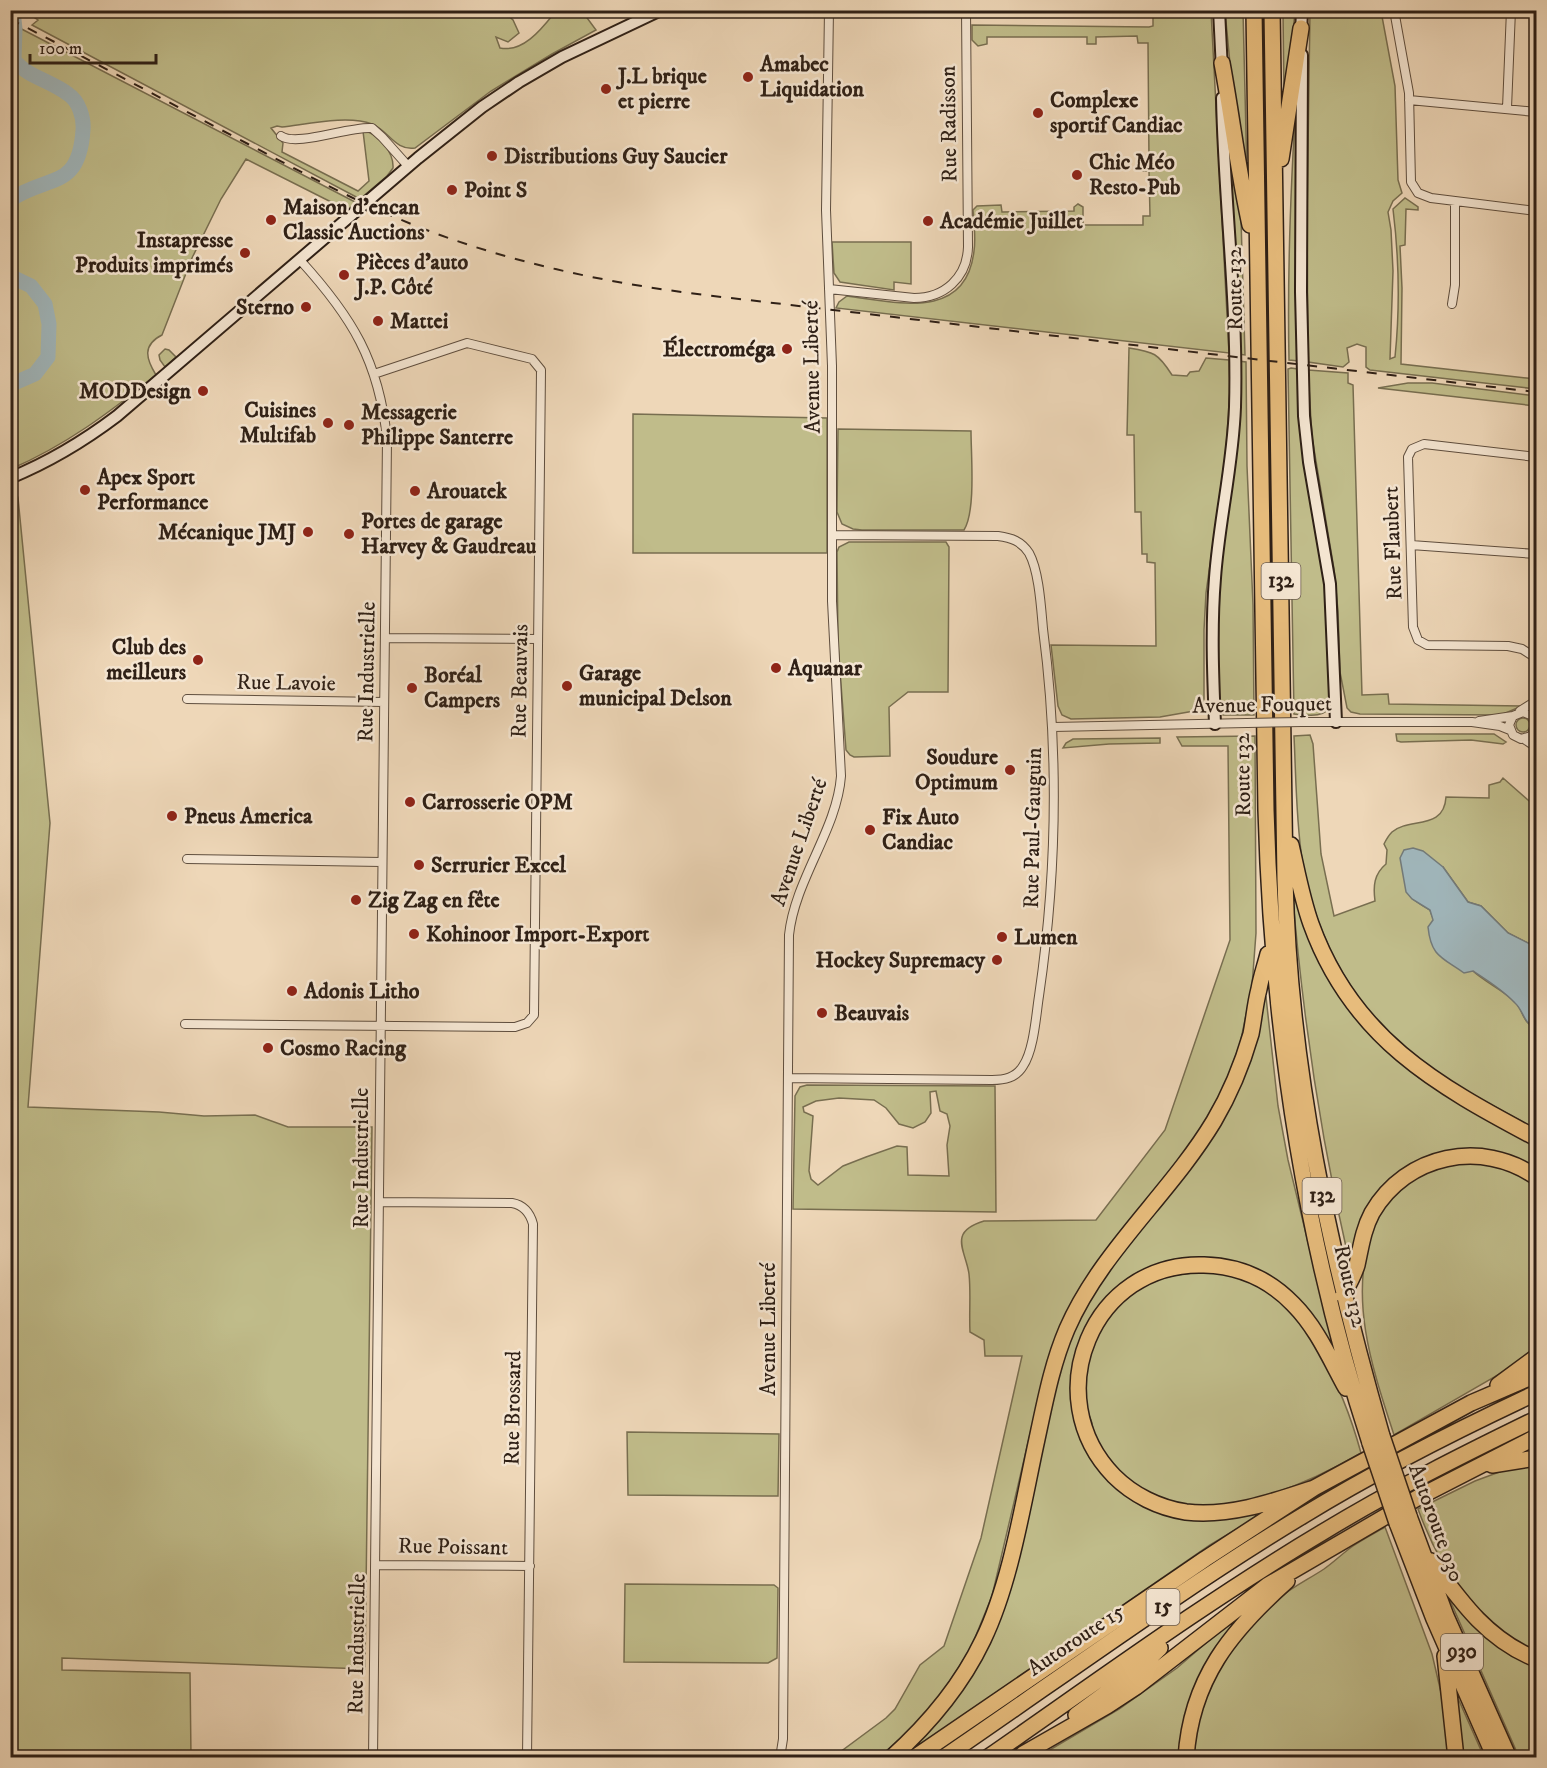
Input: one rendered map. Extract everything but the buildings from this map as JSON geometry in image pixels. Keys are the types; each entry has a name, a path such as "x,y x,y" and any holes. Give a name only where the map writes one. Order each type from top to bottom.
{"highway":[{"name":"Route 132","path":"1254,10 1266,810 1272,942 1284,1061 1300,1168 1330,1302 1361,1414 1376,1440 1403,1520"},
{"name":"Route 132","path":"1272,10 1287,920 1300,1058 1318,1176 1343,1295"},
{"path":"1275,195 1301,28"},
{"path":"1222,63 1241,183 1257,254"},
{"path":"1285,815 1305,904 1315,933 1331,969 1363,1016 1398,1052 1424,1073 1456,1094 1536,1138"},
{"path":"891,1758 927,1723 947,1699 968,1668 983,1639 1004,1584 1050,1382 1063,1340 1089,1287 1200,1141 1225,1101 1247,1047 1258,991 1272,942"},
{"path":"1376,1440 1343,1295 1356,1266 1361,1240 1369,1220 1387,1192 1407,1175 1442,1159 1469,1155 1503,1160 1536,1177"},
{"path":"1314,1488 1258,1506 1232,1511 1200,1513 1157,1504 1141,1497 1123,1484 1107,1469 1094,1451 1083,1423 1078,1399 1077,1384 1081,1360 1088,1339 1100,1317 1126,1289 1166,1270 1201,1264 1222,1266 1244,1272 1273,1286 1305,1318 1322,1342 1361,1414"},
{"path":"1470,1403 1536,1357"},
{"path":"914,1758 1178,1577 1314,1488 1470,1403 1536,1375"},
{"name":"Autoroute 15","path":"943,1758 1243,1553 1388,1467 1536,1393"},
{"name":"15","path":"1198,1613 1270,1564 1357,1512 1536,1419"},
{"path":"1020,1756 1137,1687 1262,1589 1419,1497 1536,1437"},
{"path":"1480,1467 1536,1458"},
{"name":"Autoroute 930","path":"1403,1520 1419,1544 1446,1616 1509,1758"},
{"name":"Autoroute 930","path":"1403,1520 1443,1641 1495,1758"},
{"path":"1419,1544 1456,1595 1481,1624 1509,1646 1536,1659"},
{"path":"1186,1758 1196,1705 1205,1680 1222,1650 1247,1619 1307,1563"},
{"path":"1020,1756 1136,1671 1198,1613"},
{"name":"Autoroute 15","path":"987,1758 1198,1613"},
{"path":"1443,1641 1456,1758"}],"street":[{"path":"10,478 58,455 111,421 408,166 459,125 528,76 583,46 662,10"},
{"name":"Avenue Liberté","path":"780,1758 783,1739 790,923 798,896 837,801 840,785 832,621 832,366 826,221 829,10"},
{"name":"Rue Radisson","path":"829,289 914,298 927,297 950,287 963,271 968,255 966,10"},
{"path":"1215,724 1214,585 1231,464 1235,389 1219,10"},
{"path":"1302,10 1303,396 1309,462 1330,584 1336,722"},
{"path":"1394,10 1409,100 1410,176 1413,189 1425,197 1536,211"},
{"path":"1507,108 1511,10"},
{"path":"1409,100 1536,112"},
{"path":"281,136 292,140 353,129 372,129 408,166"},
{"path":"1452,304 1455,285 1455,202"},
{"name":"Rue Industrielle","path":"300,260 343,311 361,343 374,374 387,439 373,1758"},
{"name":"Rue Beauvais","path":"374,374 467,342 532,358 539,365 541,384 534,1015 527,1023 515,1027 381,1026"},
{"name":"Rue Flaubert","path":"1536,457 1429,444 1416,446 1408,457 1413,627 1418,640 1427,645 1508,646 1522,649 1536,658"},
{"name":"Rue Paul-Gauguin","path":"788,1078 1008,1079 1021,1070 1028,1054 1050,908 1055,792 1053,727 1038,590 1031,557 1020,543 998,536 831,535"},
{"path":"1411,545 1536,554"},
{"path":"386,638 538,639"},
{"name":"Rue Lavoie","path":"187,699 384,702"},
{"name":"Avenue Fouquet","path":"1472,722 1516,714 1536,700"},
{"path":"1524,739 1533,735 1536,725 1531,714 1516,714 1510,721 1510,730 1517,738 1524,739 1536,747"},
{"name":"Avenue Fouquet","path":"1053,727 1302,722 1472,722 1510,730"},
{"path":"187,860 382,862"},
{"path":"185,1024 381,1026"},
{"name":"Rue Brossard","path":"379,1202 512,1203 522,1207 531,1219 533,1229 527,1758"},
{"name":"Rue Poissant","path":"376,1565 530,1566"}],"shaded area":[{"path":"29,11 503,11 513,20 519,33 508,42 496,37 500,48 509,49 525,43 556,11 582,11 596,30 491,91 415,148 397,144 378,127 362,121 328,121 271,128 283,143 282,152 358,191 369,181 363,131 375,136 388,150 393,168 360,199 32,25 38,20 29,14"},
{"path":"1153,11 1211,11 1229,353 836,308 839,302 847,296 906,303 925,302 943,298 958,289 968,274 974,251 973,210 977,206 1001,205 1002,212 1074,211 1074,207 1078,204 1083,207 1083,225 1143,225 1143,216 1150,216 1149,171 1143,171 1142,162 1149,161 1148,43 1138,43 1137,36 1096,37 1096,44 1087,44 1087,37 987,37 987,44 978,46 972,40 972,25 1149,27 1153,26"},
{"path":"1225,11 1243,11 1247,174 1231,74"},
{"path":"1283,11 1295,11 1287,98 1284,97"},
{"path":"1310,11 1381,11 1395,86 1398,180 1402,193 1393,201 1388,212 1393,271 1390,359 1395,357 1398,302 1397,246 1393,209 1405,198 1418,207 1418,210 1406,209 1405,245 1400,246 1401,364 1536,379 1536,389 1370,370 1366,367 1366,347 1357,344 1347,348 1349,362 1343,367 1308,362 1307,220"},
{"path":"10,23 357,203 349,211 246,159 221,199 192,258 162,335 151,343 148,358 156,375 86,427 50,450 11,469"},
{"path":"1297,85 1299,361 1289,360 1290,222"},
{"path":"1227,136 1241,219 1245,355 1238,354"},
{"path":"832,242 911,242 911,284 894,282 894,290 840,282 834,273"},
{"path":"1129,348 1155,355 1172,375 1187,376 1190,372 1199,371 1206,358 1229,360 1230,390 1226,450 1206,593 1204,699 1201,706 1194,711 1160,717 1071,719 1062,715 1058,706 1051,645 1156,646 1155,563 1147,562 1147,554 1142,554 1141,512 1135,512 1134,435 1127,435"},
{"path":"165,349 176,357 165,367 159,355"},
{"path":"1238,361 1246,362 1254,715 1223,715 1218,705 1219,573"},
{"path":"1288,369 1298,369 1327,594 1330,705 1324,712 1315,715 1294,714"},
{"path":"1308,370 1348,373 1348,383 1353,385 1362,695 1388,694 1389,704 1522,706 1501,715 1360,714 1351,712 1347,708 1340,672 1334,569 1312,437"},
{"path":"1408,383 1432,383 1536,396 1536,406 1378,388"},
{"path":"633,414 827,418 827,553 633,553"},
{"path":"838,429 971,431 971,497 968,521 964,530 862,530 842,524 837,512"},
{"path":"14,486 18,498 50,823 28,1107 204,1116 255,1115 288,1127 372,1127 365,1669 62,1658 62,1670 190,1673 191,1757 11,1757 10,487"},
{"path":"849,542 946,542 949,547 948,692 908,692 889,707 890,756 854,757 846,750 838,645 837,552 839,547"},
{"path":"1523,718 1528,720 1530,725 1528,730 1523,732 1518,730 1516,725 1518,720"},
{"path":"1396,734 1494,734 1506,742 1503,744 1471,740 1401,742 1397,741"},
{"path":"1310,735 1313,744 1321,854 1334,916 1375,901 1375,881 1386,864 1387,850 1384,844 1389,836 1399,828 1425,822 1439,815 1444,808 1446,797 1489,798 1489,785 1500,782 1503,778 1536,807 1536,947 1508,933 1481,906 1468,902 1443,867 1405,880 1410,895 1430,910 1454,950 1467,965 1477,975 1512,999 1526,1021 1536,1027 1536,1129 1461,1088 1419,1059 1376,1019 1357,996 1341,971 1317,917 1302,859 1297,813 1294,736"},
{"path":"1255,736 1256,933 1252,986 1240,1044 1220,1098 1193,1141 1118,1239 1042,1383 992,1596 970,1650 938,1699 903,1738 878,1757 791,1758 792,1754 840,1752 895,1709 920,1665 944,1646 981,1538 1022,1356 985,1356 984,1340 970,1332 969,1274 962,1237 973,1225 984,1221 1096,1220 1165,1130 1230,940 1228,746 1182,746 1177,737"},
{"path":"1160,738 1160,743 1063,748 1073,739"},
{"path":"1292,887 1296,887 1354,1015 1373,1037 1419,1078 1536,1143 1536,1171 1505,1155 1484,1150 1460,1150 1409,1167 1352,1256 1348,1256 1313,1073"},
{"path":"1262,997 1266,997 1278,1106 1288,1160 1334,1349 1260,1271 1150,1269 1079,1344 1072,1379 1074,1413 1079,1431 1098,1468 1112,1484 1151,1509 1261,1511 1262,1514 1210,1545 903,1757 897,1758 971,1672 1068,1341 1092,1293 1199,1151"},
{"path":"807,1085 995,1086 996,1212 793,1209 795,1096 800,1087","holes":["936,1091 940,1111 947,1114 950,1126 947,1145 949,1176 908,1175 907,1147 897,1146 843,1166 818,1185 811,1179 809,1171 813,1116 804,1112 803,1107 816,1101 839,1098 874,1100 886,1108 899,1124 913,1128 925,1122 931,1113 930,1092"]},
{"path":"1476,1162 1508,1170 1536,1186 1536,1349 1517,1364 1394,1435 1378,1386 1366,1336 1363,1310 1362,1285 1371,1234 1387,1202 1407,1184 1435,1167"},
{"path":"1209,1271 1241,1277 1267,1291 1287,1308 1320,1352 1344,1403 1361,1453 1296,1485 1272,1494 1222,1506 1198,1507 1164,1500 1141,1489 1112,1465 1097,1443 1084,1397 1089,1360 1101,1330 1120,1303 1147,1284 1170,1276"},
{"path":"627,1432 779,1434 778,1496 628,1495"},
{"path":"1536,1464 1536,1652 1495,1626 1463,1593 1438,1554 1418,1509 1475,1481 1510,1468"},
{"path":"1385,1527 1432,1654 1443,1701 1449,1757 1194,1758 1196,1735 1208,1691 1231,1650 1245,1632 1283,1595 1324,1569 1357,1543"},
{"path":"625,1584 774,1585 778,1588 777,1658 768,1663 624,1662"},
{"path":"1445,1589 1536,1665 1536,1757 1519,1757"},
{"path":"1249,1606 1238,1621 1181,1757 1036,1758 1119,1709 1177,1668"},
{"path":"1457,1696 1484,1757 1461,1757"}],"water":[{"path":"1413,848 1423,851 1443,867 1468,902 1481,906 1508,933 1536,947 1536,1027 1528,1023 1518,1006 1500,990 1473,971 1464,973 1438,955 1429,937 1428,927 1433,920 1430,910 1412,899 1406,892 1400,858 1404,850"}],"waterway":[{"path":"10,200 68,172 75,163 83,130 82,115 72,97 25,70 14,60 13,10"},
{"path":"10,276 31,286 45,304 49,324 48,357 35,374 10,385"}],"railway":[{"path":"10,19 366,204 440,235 538,265 637,285 705,295 1536,392"}],"place":[{"name":"Amabec Liquidation","path":"748,77"},
{"name":"J.L brique et pierre","path":"606,89"},
{"name":"Complexe sportif Candiac","path":"1038,113"},
{"name":"Distributions Guy Saucier","path":"492,156"},
{"name":"Chic Méo Resto-Pub","path":"1077,175"},
{"name":"Point S","path":"452,190"},
{"name":"Maison d'encan Classic Auctions","path":"271,220"},
{"name":"Académie Juillet","path":"928,221"},
{"name":"Instapresse Produits imprimés","path":"245,253"},
{"name":"Pièces d'auto J.P. Côté","path":"344,275"},
{"name":"Sterno","path":"306,307"},
{"name":"Mattei","path":"378,321"},
{"name":"Électroméga","path":"787,349"},
{"name":"MODDesign","path":"203,391"},
{"name":"Cuisines Multifab","path":"328,423"},
{"name":"Messagerie Philippe Santerre","path":"349,425"},
{"name":"Apex Sport Performance","path":"85,490"},
{"name":"Arouatek","path":"415,491"},
{"name":"Mécanique JMJ","path":"308,532"},
{"name":"Portes de garage Harvey & Gaudreau","path":"349,534"},
{"name":"Club des meilleurs","path":"198,660"},
{"name":"Aquanar","path":"776,668"},
{"name":"Garage municipal Delson","path":"567,686"},
{"name":"Boréal Campers","path":"412,688"},
{"name":"Soudure Optimum","path":"1010,770"},
{"name":"Carrosserie OPM","path":"410,802"},
{"name":"Pneus America","path":"172,816"},
{"name":"Fix Auto Candiac","path":"870,830"},
{"name":"Serrurier Excel","path":"419,865"},
{"name":"Zig Zag en fête","path":"356,900"},
{"name":"Kohinoor Import-Export","path":"414,934"},
{"name":"Lumen","path":"1002,937"},
{"name":"Hockey Supremacy","path":"997,960"},
{"name":"Adonis Litho","path":"292,991"},
{"name":"Beauvais","path":"822,1013"},
{"name":"Cosmo Racing","path":"268,1048"}]}
